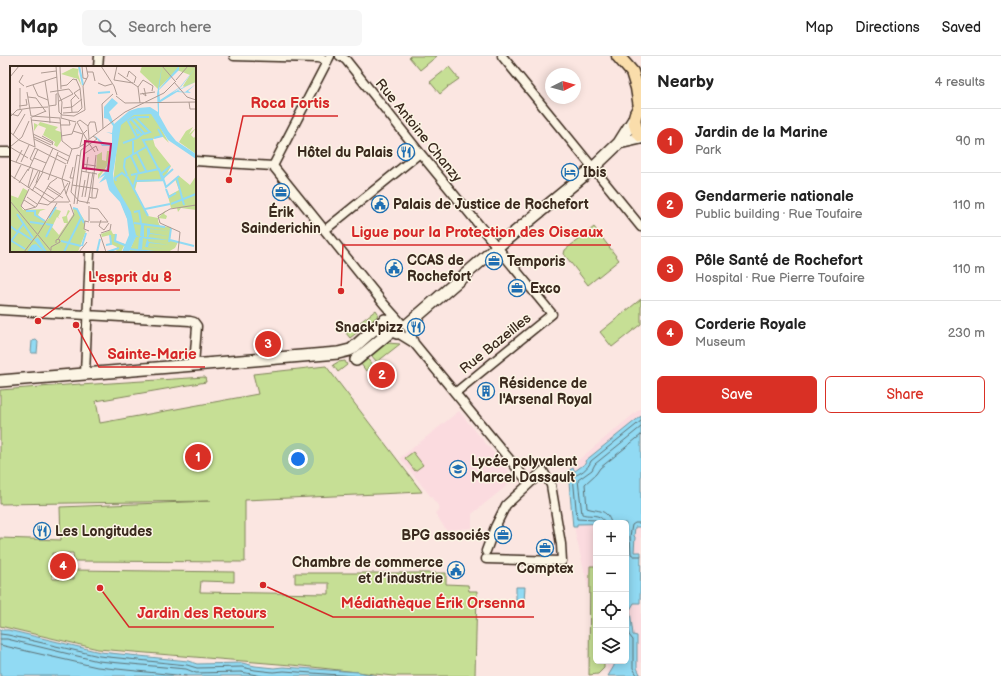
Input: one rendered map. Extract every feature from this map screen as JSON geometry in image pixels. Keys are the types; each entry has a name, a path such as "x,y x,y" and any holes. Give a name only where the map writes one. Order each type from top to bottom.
{"main road":[{"path":"0,382 338,353 352,355 395,327 497,247 593,168 619,142 640,107 637,88 637,74 618,56"},
{"path":"619,142 641,137 636,128 634,119"}],"street":[{"path":"98,66 99,56"},
{"path":"234,56 329,58 273,166"},
{"name":"Rue Antoine Chanzy","path":"340,56 346,60 552,314"},
{"path":"502,56 641,227"},
{"path":"325,230 420,153"},
{"path":"196,161 273,166 384,304 395,327"},
{"path":"85,374 90,252"},
{"path":"384,304 386,313 395,327 414,343 529,483"},
{"path":"0,310 194,322 197,326 194,365"},
{"name":"Rue Bazeilles","path":"455,393 552,314"},
{"path":"543,472 551,484 561,544 562,561 486,555 495,527 506,505 529,483 543,472"}],"shaded area":[{"path":"641,408 641,676 609,676 606,664 629,664 629,520 593,520 593,608 575,532 570,467"},
{"name":"Lycée polyvalent Marcel Dassault","path":"459,411 515,479 472,514 472,528 446,530 435,513 440,508 400,458"}],"green space":[{"path":"437,56 420,70 409,57"},
{"path":"449,67 459,79 447,86 448,87 440,94 430,82"},
{"path":"594,227 619,260 588,285 564,254 565,250"},
{"path":"641,299 641,324 612,347 600,332"},
{"path":"376,310 378,313 377,317 350,338 346,333"},
{"path":"384,344 400,344 377,362 371,355"},
{"path":"367,358 373,366 366,371 361,364"},
{"path":"345,361 347,365 338,372 333,365 338,362"},
{"path":"326,366 422,492 245,500 245,562 74,561 73,553 52,553 52,579 74,579 74,570 234,572 234,582 201,581 200,592 329,594 329,583 295,583 295,573 446,573 446,584 468,585 469,591 477,591 475,676 393,676 303,666 98,649 0,626 0,538 61,540 60,507 211,501 0,504 0,390 205,377 206,382 96,401 100,423 258,394 253,374"},
{"path":"413,452 423,465 415,471 405,458"},
{"path":"590,566 593,566 593,664 604,664 604,668 598,674 589,675"}],"water":[{"path":"36,340 38,342 37,353 31,353 32,341"},
{"path":"641,416 641,527 635,527 634,536 634,552 641,552 640,603 634,603 630,610 633,635 637,636 637,668 641,676 608,676 614,664 629,664 629,520 593,520 593,524 577,524 577,527 573,527 568,471 573,468 575,471 586,463 585,461"},
{"path":"516,587 525,587 524,602 516,601"},
{"path":"0,630 8,630 100,652 188,661 197,664 242,663 274,668 283,667 359,672 376,676 0,676"}],"place":[{"name":"Hôtel du Palais","path":"406,152"},
{"name":"Ibis","path":"570,172"},
{"name":"Roca Fortis","path":"229,180"},
{"name":"Érik Sainderichin","path":"281,192"},
{"name":"Palais de Justice de Rochefort","path":"380,204"},
{"name":"Temporis","path":"494,261"},
{"name":"CCAS de Rochefort","path":"394,268"},
{"name":"Exco","path":"517,288"},
{"name":"Ligue pour la Protection des Oiseaux","path":"341,291"},
{"name":"L'esprit du 8","path":"38,321"},
{"name":"Sainte-Marie","path":"76,325"},
{"name":"Snack'pizz","path":"416,327"},
{"name":"Pôle Santé de Rochefort","path":"268,344"},
{"name":"Gendarmerie nationale","path":"382,375"},
{"name":"Résidence de l'Arsenal Royal","path":"486,391"},
{"name":"Jardin de la Marine","path":"198,457"},
{"name":"Lycée polyvalent Marcel Dassault","path":"458,469"},
{"name":"Les Longitudes","path":"42,531"},
{"name":"BPG associés","path":"503,535"},
{"name":"Comptex","path":"545,548"},
{"name":"Corderie Royale","path":"63,566"},
{"name":"Chambre de commerce et d’industrie","path":"456,570"},
{"name":"Médiathèque Érik Orsenna","path":"263,585"},
{"name":"Jardin des Retours","path":"100,588"}]}
